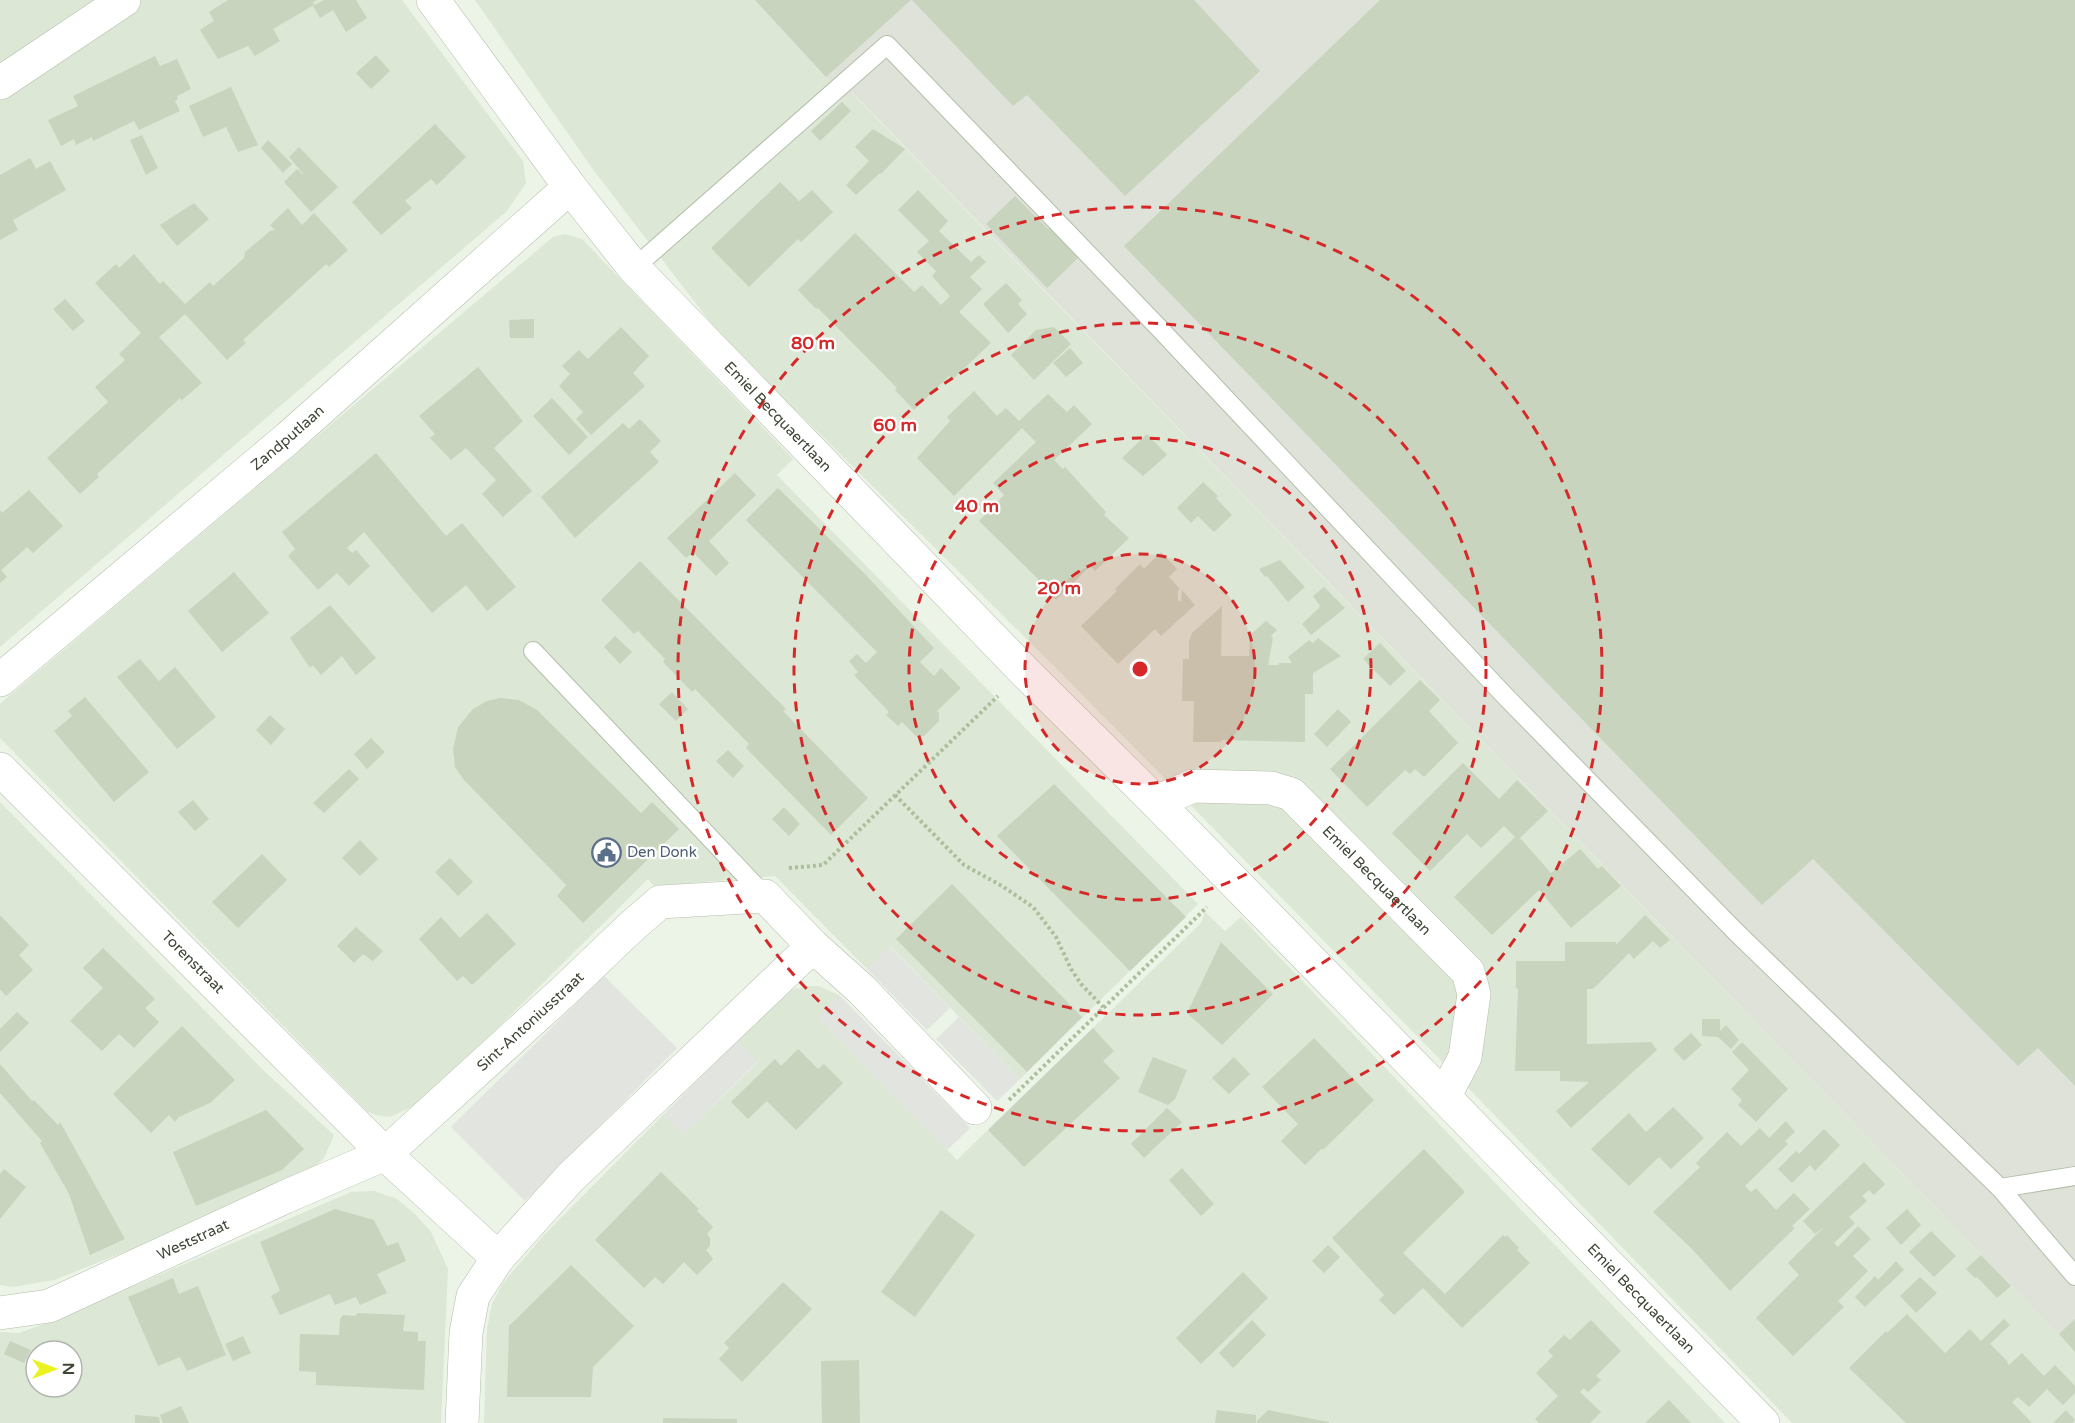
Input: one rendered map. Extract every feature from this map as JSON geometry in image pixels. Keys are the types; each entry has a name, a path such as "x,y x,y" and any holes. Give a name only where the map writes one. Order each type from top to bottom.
{"street":[{"path":"0,83 124,0"},
{"name":"Emiel Becquaertlaan","path":"433,0 570,188 634,268 1024,671 1156,802 1763,1423"},
{"name":"Zandputlaan","path":"0,680 288,438 570,188"},
{"name":"Torenstraat","path":"0,770 385,1154"},
{"name":"Emiel Becquaertlaan","path":"1156,802 1193,786 1271,788 1291,794 1468,972 1474,994 1465,1057 1444,1097"},
{"path":"765,896 813,946 862,990 975,1108"},
{"name":"Sint-Antoniusstraat","path":"385,1154 555,999 630,927 660,902 765,896"},
{"path":"462,1423 465,1333 472,1296 498,1258 570,1178 813,946"},
{"path":"385,1154 498,1258"},
{"name":"Weststraat","path":"0,1313 49,1306 285,1197 385,1154"}],"lane":[{"path":"634,268 887,45 1160,329 1506,697 1736,932 2000,1188 2075,1276"},
{"path":"533,651 765,896"},
{"path":"2000,1188 2075,1176"}],"path":[{"path":"765,896 763,871 823,865 1024,671"},
{"path":"895,795 964,865 1002,886 1033,907 1056,937 1081,984 1103,1007"},
{"path":"975,1108 988,1121 1206,906 1218,919 1245,894"}],"shaded area":[{"path":"0,0 402,0 523,161 526,183 507,211 0,647"},
{"path":"475,0 753,0 845,98 851,92 2075,1351 2075,1423 1792,1423 1477,1097 1061,673 720,335 592,168"},
{"path":"753,0 2075,0 2075,1351 852,92 845,98"},
{"path":"565,234 582,239 793,459 777,475 1198,904 1020,1079 890,946 867,969 775,876 654,886 648,879 437,1088 414,1106 390,1117 376,1115 367,1111 0,738 0,704 553,237"},
{"path":"0,802 263,1070 334,1135 324,1158 310,1171 162,1237 54,1280 13,1287 0,1285"},
{"path":"1205,912 1225,931 1241,917 1725,1423 484,1423 487,1329 492,1304 503,1283 543,1236 663,1115 684,1135 757,1063 737,1041 791,990 818,986 839,995 818,1018 957,1160 1201,923"},
{"path":"889,946 950,1008 927,1030 867,969"},
{"path":"604,976 677,1048 525,1201 451,1127"},
{"path":"839,995 970,1128 947,1150 817,1017"},
{"path":"959,1017 1020,1079 997,1101 936,1039"},
{"path":"737,1041 757,1062 684,1135 663,1115"},
{"path":"374,1191 397,1199 416,1215 431,1232 448,1269 441,1423 0,1423 0,1332 19,1333 55,1320 351,1192"}],"building":[{"path":"228,0 317,0 313,2 314,5 273,29 280,41 255,56 248,46 218,59 200,30 214,21 209,12"},
{"path":"324,0 356,0 367,18 346,32 333,10 320,18 313,6"},
{"path":"755,0 911,0 826,77"},
{"path":"912,0 1194,0 1260,71 1125,196 1027,95 1013,106"},
{"path":"1380,0 2075,0 2075,1086 2038,1048 2018,1066 1813,859 1762,905 1124,246"},
{"path":"376,55 390,71 371,89 356,73"},
{"path":"155,56 160,66 177,59 191,89 177,96 178,99 175,101 180,111 139,130 134,121 93,141 92,137 76,145 74,139 61,146 48,120 78,106 73,96"},
{"path":"231,87 258,145 238,152 226,127 203,137 189,106"},
{"path":"842,102 851,111 820,141 811,131"},
{"path":"435,124 466,157 437,185 431,179 405,201 412,208 381,235 352,202"},
{"path":"873,129 905,149 881,174 856,195 846,185 869,161 855,147"},
{"path":"142,135 158,168 146,175 130,140"},
{"path":"268,140 292,164 283,173 261,148"},
{"path":"299,147 338,187 311,212 284,182 297,169 305,176 289,157"},
{"path":"30,158 36,169 50,161 66,190 13,220 9,213 18,230 0,240 0,175"},
{"path":"780,182 799,201 812,190 833,212 801,242 798,239 749,287 711,248"},
{"path":"918,190 948,221 939,231 971,262 979,255 986,262 970,277 982,289 959,312 991,343 953,379 949,376 914,410 895,390 897,388 798,290 855,233 914,292 922,285 941,305 950,296 932,276 936,271 917,252 929,241 898,210"},
{"path":"1015,196 1048,229 1054,224 1082,254 1047,288 986,224"},
{"path":"194,203 209,219 177,246 160,225"},
{"path":"288,208 302,225 314,213 348,250 329,267 326,264 243,340 246,343 227,360 185,314 159,337 202,383 182,400 180,398 97,474 99,477 80,494 47,458 108,402 95,387 125,360 119,354 141,333 95,283 116,264 119,268 134,254 160,284 163,281 185,304 210,282 213,286 244,258 245,252 270,231 275,230 270,225"},
{"path":"1006,283 1022,300 1018,304 1027,314 1008,333 983,304"},
{"path":"65,299 85,321 73,331 53,309"},
{"path":"534,319 534,338 510,338 509,320"},
{"path":"621,327 649,356 633,373 645,386 591,435 576,419 583,412 559,386 570,374 562,366 579,350 588,359"},
{"path":"1054,327 1071,344 1034,380 1011,355 1036,330"},
{"path":"1070,348 1083,363 1066,377 1053,363"},
{"path":"478,367 523,421 494,448 532,491 503,517 482,494 496,480 466,448 451,460 430,438 435,434 419,416"},
{"path":"974,391 997,416 1006,408 1019,421 1048,394 1067,412 1074,405 1092,424 1054,460 1063,469 1065,467 1106,512 1104,515 1129,538 1095,571 1090,566 1056,600 979,521 1004,495 993,483 1036,442 1022,428 954,496 917,458 950,421 947,417"},
{"path":"552,398 588,437 569,455 533,416"},
{"path":"640,419 661,441 650,452 659,462 575,538 541,497 623,423 629,429"},
{"path":"1147,434 1167,455 1143,476 1122,458"},
{"path":"376,453 446,536 462,523 516,587 487,611 466,585 432,613 364,532 347,548 352,553 356,550 370,566 349,586 337,573 318,590 288,556 295,549 282,532"},
{"path":"735,473 756,495 709,541 729,563 716,576 693,552 686,558 667,538"},
{"path":"1203,482 1218,496 1216,498 1232,515 1214,532 1198,516 1191,523 1177,508"},
{"path":"778,488 864,573 934,648 920,662 934,676 941,668 961,688 937,711 939,721 924,736 916,736 902,722 898,726 886,715 889,712 854,675 858,672 849,661 857,654 866,663 877,652 746,520"},
{"path":"29,490 63,526 33,553 27,547 1,570 7,577 0,583 0,510 2,513"},
{"path":"1161,552 1177,569 1169,577 1180,589 1178,590 1178,601 1181,601 1182,590 1195,605 1161,636 1155,629 1118,664 1081,626 1117,591 1115,589 1140,564 1144,569"},
{"path":"1280,560 1305,587 1288,602 1259,569"},
{"path":"640,561 786,709 783,711 868,798 831,835 746,748 749,744 695,689 692,692 663,662 665,659 638,631 634,634 601,600"},
{"path":"234,572 269,613 222,652 188,611"},
{"path":"1324,587 1345,608 1311,635 1302,624 1319,608 1313,596"},
{"path":"330,605 376,658 356,675 342,656 321,675 313,665 310,668 290,638"},
{"path":"1222,606 1221,656 1249,656 1250,635 1266,621 1277,630 1271,636 1273,638 1268,665 1292,663 1288,657 1309,640 1313,643 1318,638 1341,656 1313,673 1313,694 1305,694 1305,742 1221,740 1221,742 1193,742 1194,701 1182,701 1183,659 1189,659 1189,641 1192,633"},
{"path":"615,636 632,652 620,664 604,647"},
{"path":"1380,643 1406,671 1390,686 1363,659"},
{"path":"140,659 159,681 175,667 216,717 177,749 117,677"},
{"path":"1420,680 1440,700 1429,711 1458,743 1424,777 1415,769 1410,774 1405,770 1367,807 1330,769"},
{"path":"672,692 688,709 676,721 659,704"},
{"path":"85,697 149,772 114,802 54,731 72,716 68,711"},
{"path":"500,698 519,700 537,710 641,813 652,802 679,829 583,923 557,896 566,885 464,780 455,767 453,749 458,727 473,709 487,701"},
{"path":"1338,709 1351,722 1327,747 1314,734"},
{"path":"270,715 285,729 271,745 256,730"},
{"path":"371,738 385,752 367,769 354,754"},
{"path":"728,750 744,766 733,778 716,761"},
{"path":"1463,763 1499,799 1517,780 1548,811 1520,838 1551,873 1580,849 1598,869 1602,866 1621,886 1571,928 1539,890 1492,935 1454,897 1515,837 1504,826 1481,848 1467,834 1430,871 1392,833"},
{"path":"349,769 359,779 324,813 313,803"},
{"path":"1054,784 1186,917 1130,971 997,836"},
{"path":"193,800 209,819 195,831 178,812"},
{"path":"784,807 800,824 789,836 772,819"},
{"path":"360,840 378,859 360,876 342,858"},
{"path":"262,854 287,880 238,928 212,902"},
{"path":"450,858 473,882 458,896 435,872"},
{"path":"952,884 1082,1017 1027,1072 896,939"},
{"path":"487,913 516,944 472,985 463,976 457,981 419,939 441,917 460,938"},
{"path":"0,915 29,945 19,955 33,970 6,996 0,989"},
{"path":"1645,915 1670,940 1660,948 1653,941 1634,959 1629,953 1593,989 1587,989 1587,1044 1651,1042 1657,1050 1571,1128 1556,1111 1589,1082 1560,1081 1560,1071 1515,1071 1518,989 1516,988 1516,961 1565,961 1565,942 1616,942 1616,945"},
{"path":"356,927 383,951 373,961 363,954 354,963 337,946"},
{"path":"1221,942 1273,994 1222,1045 1187,1013"},
{"path":"103,948 155,999 145,1008 159,1022 134,1048 119,1034 102,1051 70,1021 103,988 83,968"},
{"path":"17,1012 29,1023 0,1052 0,1029"},
{"path":"1702,1019 1720,1019 1720,1031 1726,1025 1739,1040 1731,1049 1718,1037 1702,1036"},
{"path":"182,1026 235,1080 210,1103 179,1117 175,1122 169,1115 151,1133 113,1094"},
{"path":"1093,1028 1114,1051 1103,1061 1120,1078 1024,1167 988,1130"},
{"path":"1691,1033 1702,1045 1684,1061 1673,1049"},
{"path":"1314,1038 1374,1100 1305,1165 1281,1141 1298,1124 1262,1087"},
{"path":"1742,1042 1788,1089 1756,1122 1738,1105 1742,1100 1731,1089 1749,1070 1732,1052"},
{"path":"798,1049 818,1069 824,1064 843,1083 796,1130 767,1101 748,1119 731,1102 775,1059 781,1066"},
{"path":"1153,1057 1187,1070 1175,1099 1168,1105 1138,1092"},
{"path":"1234,1057 1250,1074 1229,1094 1212,1078"},
{"path":"0,1064 32,1101 34,1100 58,1125 60,1122 125,1239 90,1255 69,1194 40,1143 42,1141 0,1093"},
{"path":"1673,1107 1704,1138 1671,1169 1659,1157 1629,1186 1591,1149 1629,1113 1646,1132"},
{"path":"1167,1108 1182,1122 1144,1158 1131,1144"},
{"path":"266,1110 304,1149 282,1170 196,1206 173,1152"},
{"path":"1786,1121 1795,1132 1785,1141 1788,1144 1745,1186 1751,1192 1756,1188 1776,1210 1794,1193 1810,1209 1792,1226 1795,1228 1730,1291 1693,1250 1653,1212 1700,1167 1696,1163 1727,1132 1741,1146 1760,1128 1769,1138"},
{"path":"1824,1129 1840,1145 1815,1171 1810,1165 1792,1183 1778,1169 1796,1151 1799,1154"},
{"path":"1424,1149 1465,1192 1403,1253 1445,1294 1503,1235 1505,1237 1507,1235 1530,1263 1462,1328 1423,1288 1394,1315 1379,1300 1384,1295 1332,1238"},
{"path":"1864,1162 1885,1184 1874,1195 1869,1190 1862,1196 1867,1201 1849,1217 1855,1223 1834,1243 1838,1247 1858,1226 1871,1239 1853,1256 1868,1271 1838,1301 1844,1307 1793,1356 1756,1318 1799,1275 1788,1263 1825,1226 1815,1234 1803,1221"},
{"path":"1182,1168 1214,1204 1201,1216 1169,1180"},
{"path":"4,1169 26,1187 0,1219 0,1174"},
{"path":"661,1172 699,1209 697,1211 713,1227 707,1234 710,1238 710,1246 706,1250 713,1259 697,1275 684,1262 663,1284 655,1277 644,1288 595,1240"},
{"path":"335,1209 374,1220 387,1246 398,1242 406,1261 377,1274 387,1293 360,1305 356,1297 335,1305 330,1294 280,1315 271,1296 280,1291 260,1242"},
{"path":"1907,1209 1921,1225 1901,1245 1886,1228"},
{"path":"941,1210 975,1235 915,1317 881,1292"},
{"path":"1931,1231 1956,1256 1934,1277 1909,1252"},
{"path":"1328,1245 1340,1257 1324,1273 1312,1261"},
{"path":"1981,1255 2011,1286 1997,1298 1966,1269"},
{"path":"1896,1261 1904,1270 1865,1307 1855,1297 1875,1276 1878,1280"},
{"path":"571,1265 634,1326 593,1367 591,1397 507,1397 509,1326"},
{"path":"1243,1272 1268,1298 1201,1364 1176,1338"},
{"path":"1920,1277 1937,1293 1916,1313 1900,1296"},
{"path":"173,1278 179,1294 198,1286 226,1355 187,1371 180,1357 158,1366 128,1297"},
{"path":"783,1282 812,1309 742,1382 719,1359 729,1348 724,1343"},
{"path":"358,1313 405,1315 403,1331 418,1332 418,1341 426,1341 424,1390 316,1385 316,1372 299,1371 300,1334 339,1335 340,1319 343,1315 355,1316"},
{"path":"1907,1314 1945,1353 1970,1329 1981,1341 2004,1319 2010,1325 1990,1344 2007,1363 2009,1365 2022,1353 2044,1376 2055,1365 2075,1386 2075,1393 2063,1405 2047,1389 2029,1407 2018,1397 2012,1402 2032,1423 1906,1423 1849,1368 1886,1331 1887,1333"},
{"path":"2075,1319 2075,1352 2059,1334"},
{"path":"1252,1320 1266,1335 1233,1368 1219,1353"},
{"path":"1591,1320 1621,1351 1596,1376 1601,1380 1588,1392 1584,1388 1580,1392 1601,1412 1590,1423 1539,1423 1535,1419 1558,1396 1536,1373 1553,1356 1548,1351 1564,1335 1570,1340"},
{"path":"243,1336 251,1353 233,1361 225,1344"},
{"path":"10,1341 24,1347 24,1363 4,1354"},
{"path":"859,1360 860,1423 822,1423 821,1361"},
{"path":"1669,1400 1691,1423 1645,1423"},
{"path":"181,1406 189,1423 163,1423 160,1415"},
{"path":"1217,1410 1256,1415 1256,1423 1215,1423"},
{"path":"1268,1410 1329,1422 1329,1423 1257,1423"},
{"path":"2066,1410 2075,1420 2073,1423 2053,1423"},
{"path":"135,1415 159,1417 160,1423 135,1423"},
{"path":"663,1418 737,1419 737,1423 663,1423"}],"place":[{"name":"Den Donk","path":"606,852"}]}
